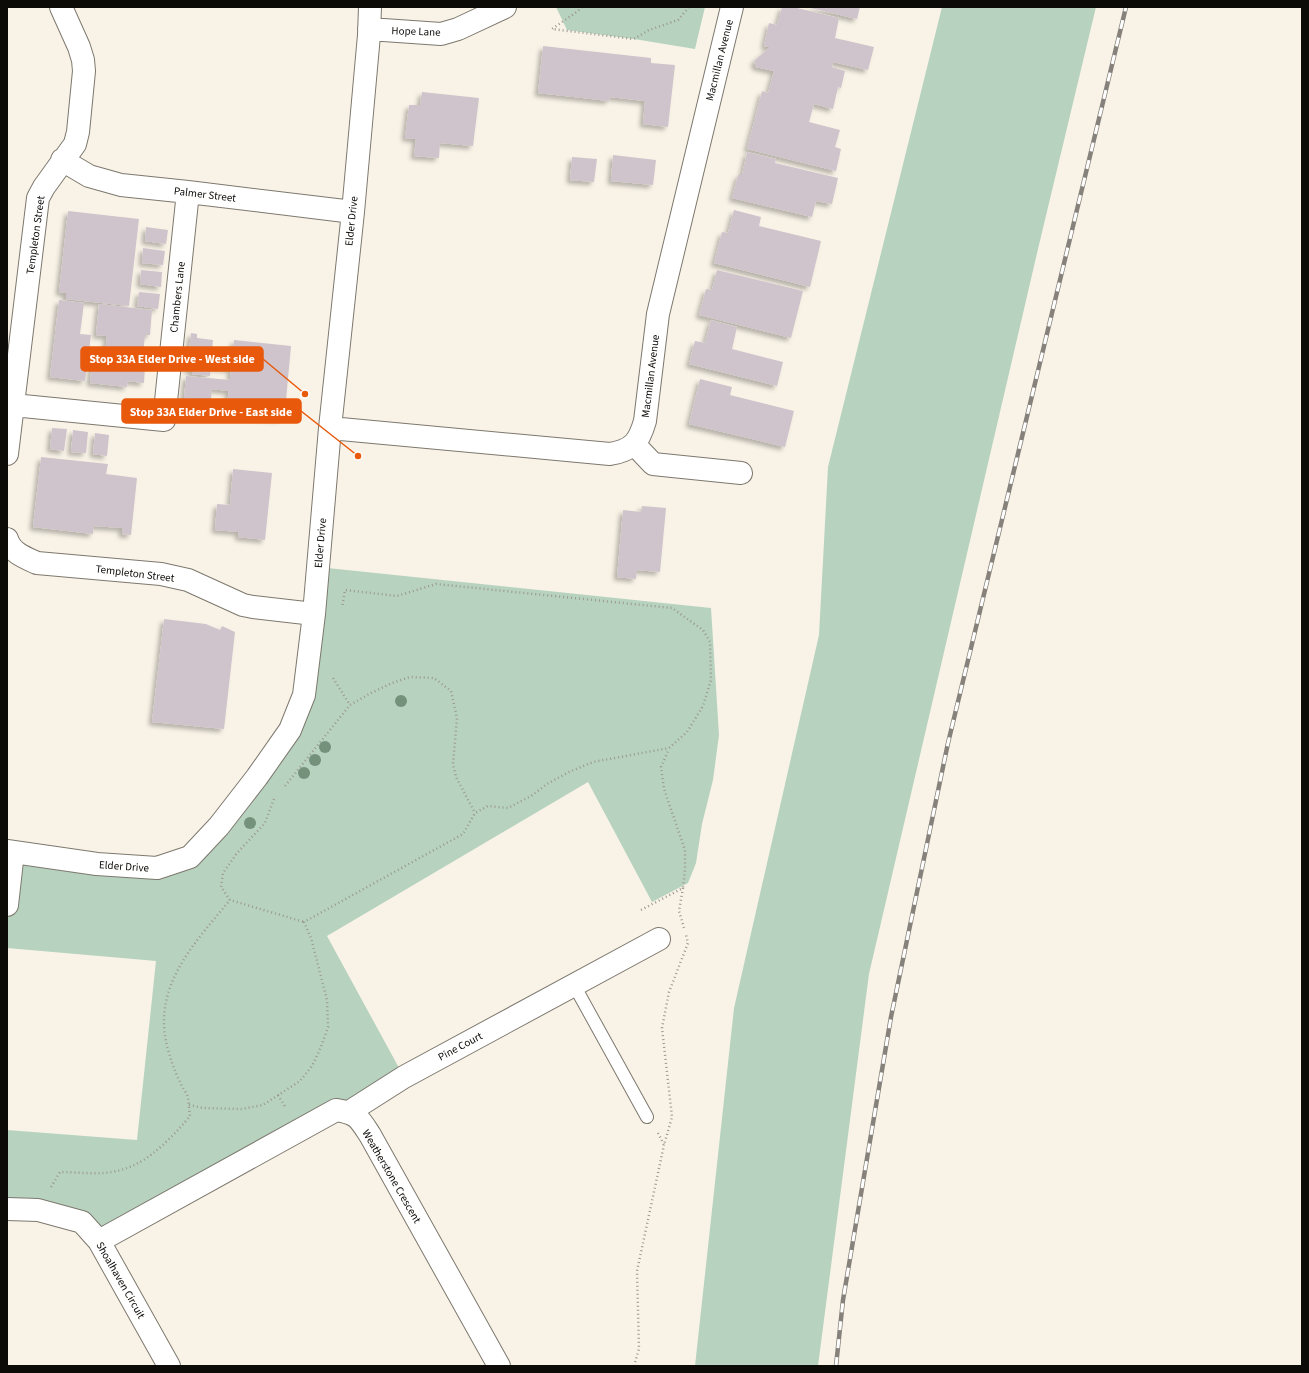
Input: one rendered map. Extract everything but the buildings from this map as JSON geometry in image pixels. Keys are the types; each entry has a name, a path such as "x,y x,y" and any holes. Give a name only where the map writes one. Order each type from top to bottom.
{"street":[{"name":"Templeton Street","path":"7,454 38,198 62,160 75,144 76,138 84,71 79,47 61,7"},
{"name":"Elder Drive","path":"10,851 97,864 157,868 190,857 219,826 257,777 290,730 304,695 314,614 330,428 353,212 370,7"},
{"name":"Hope Lane","path":"369,29 441,34 458,29 505,7"},
{"name":"Macmillan Avenue","path":"634,444 641,434 645,421 658,314 732,7"},
{"name":"Palmer Street","path":"62,160 89,176 121,185 353,212"},
{"name":"Chambers Lane","path":"13,405 164,420 188,192"},
{"path":"330,428 610,454 624,451 634,444 653,464 741,473"},
{"name":"Templeton Street","path":"7,542 20,556 37,563 161,574 188,580 253,607 314,614"},
{"path":"7,905 10,851"},
{"name":"Pine Court","path":"349,1112 404,1077 659,939"},
{"path":"100,1241 336,1110 349,1112"},
{"name":"Weatherstone Crescent","path":"349,1112 359,1118 370,1135 499,1366"},
{"name":"Shoalhaven Circuit","path":"7,1209 38,1210 82,1222 100,1241 169,1366"}],"lane":[{"path":"574,985 647,1117"}],"path":[{"path":"582,7 552,29 634,39 648,30 678,20 689,7"},
{"path":"342,612 345,590 397,596 436,584 672,608 703,630 710,642 711,680 702,706 687,732 669,748 661,767 664,789 685,850 685,870 679,911 688,943 669,992 662,1028 672,1117 664,1145 637,1271 639,1349 634,1366"},
{"path":"334,672 333,679 350,705"},
{"path":"284,787 350,705 392,683 410,677 434,678 451,691 457,718 453,764 456,778 475,813"},
{"path":"279,793 274,799 265,823 237,853 223,873 221,887 230,900 304,922 463,834 475,813 488,806 508,808 569,772 593,762 669,748"},
{"path":"641,910 683,888"},
{"path":"38,1210 60,1172 102,1173 118,1170 139,1163 155,1151 180,1128 190,1116 188,1097 181,1085 168,1052 164,1027 165,1007 170,982 183,960 196,940 230,900"},
{"path":"189,1105 203,1108 242,1109 263,1105 300,1081 312,1066 328,1027 327,1000 311,938 304,922"},
{"path":"278,1095 287,1111"},
{"path":"658,1132 664,1145"}],"green space":[{"path":"556,7 705,7 695,49 567,30"},
{"path":"942,7 1096,7 869,974 818,1366 695,1366 734,1008 819,635 828,467"},
{"path":"318,567 711,608 719,735 713,780 702,824 696,863 688,883 652,902 588,782 327,936 404,1077 99,1241 82,1222 7,1209 7,1130 137,1140 156,961 7,948 7,905 13,852 47,856 190,857 291,730"}],"railway":[{"path":"836,1366 843,1300 891,1017 948,743 1126,7"}],"place":[{"name":"Stop 33A Elder Drive - West side","path":"305,394"},
{"name":"Stop 33A Elder Drive - East side","path":"358,456"}]}
